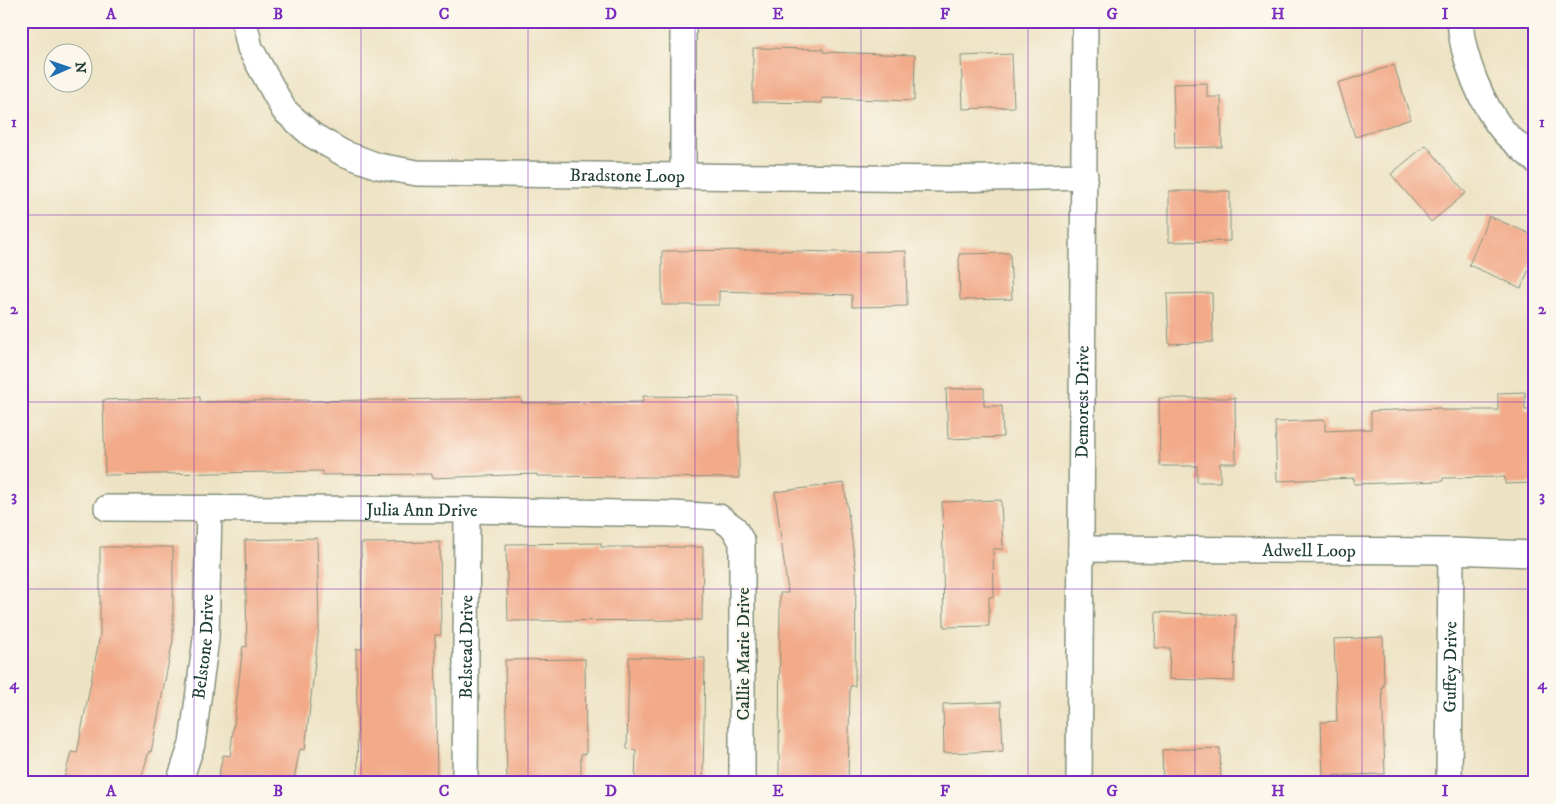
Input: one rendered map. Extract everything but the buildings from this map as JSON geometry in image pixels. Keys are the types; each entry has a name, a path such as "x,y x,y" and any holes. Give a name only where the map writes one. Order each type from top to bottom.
{"street":[{"name":"Bradstone Loop","path":"244,21 250,48 264,77 284,110 312,135 343,153 378,166 417,173 950,179 1085,176"},
{"path":"683,21 683,176"},
{"name":"Demorest Drive","path":"1080,783 1085,21"},
{"path":"1460,21 1461,38 1475,80 1489,109 1505,132 1535,160"},
{"name":"Julia Ann Drive","path":"107,508 467,510 672,514 719,517 734,528"},
{"name":"Belstone Drive","path":"179,783 192,744 206,639 209,509"},
{"name":"Belstead Drive","path":"465,783 467,510"},
{"name":"Callie Marie Drive","path":"734,528 742,542 742,783"},
{"name":"Adwell Loop","path":"1081,549 1451,551 1535,554"},
{"name":"Guffey Drive","path":"1449,783 1451,551"}]}
